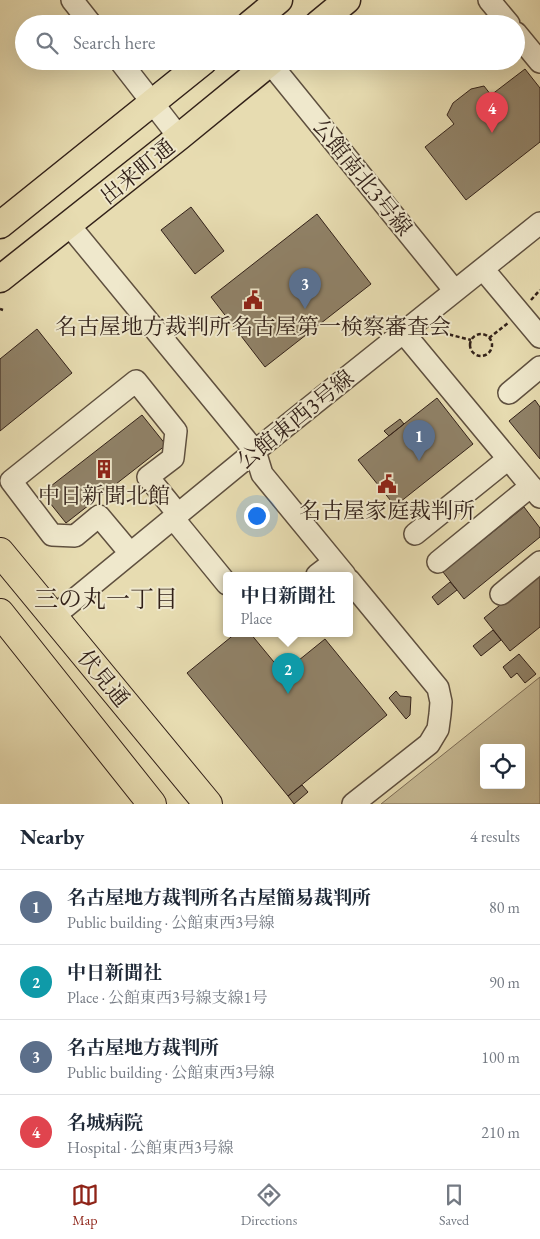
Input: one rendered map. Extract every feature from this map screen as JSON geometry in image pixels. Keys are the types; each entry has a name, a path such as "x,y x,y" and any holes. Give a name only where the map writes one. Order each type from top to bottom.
{"highway":[{"name":"伏見通","path":"0,552 208,804"},
{"name":"伏見通","path":"0,613 152,804"},
{"path":"75,644 91,680 145,757 183,804"}],"main road":[{"path":"261,15 279,0"},
{"path":"329,15 347,0"},
{"name":"出来町通","path":"0,224 193,70"},
{"name":"出来町通","path":"0,279 179,138 261,70"}],"street":[{"path":"72,0 84,15"},
{"path":"489,0 502,15"},
{"path":"525,42 538,55"},
{"path":"127,70 179,138"},
{"name":"公館南北3号線","path":"277,70 455,290"},
{"name":"公館東西3号線","path":"53,616 255,451 540,223"},
{"path":"69,225 255,451 262,474 340,569"},
{"path":"483,269 540,337"},
{"path":"403,332 535,492 438,562"},
{"path":"509,393 540,367"},
{"path":"130,553 99,516 75,536 52,535 11,481 136,381 176,431 173,458 148,477 223,579"},
{"path":"415,534 508,459"},
{"path":"501,594 540,562"},
{"path":"353,585 438,688 441,702 438,730 429,744 353,804"}],"path":[{"path":"443,333 471,340"},
{"path":"479,334 486,335 492,344 490,351 484,355 477,355 472,350 471,340 479,334"}],"shaded area":[{"path":"540,677 540,804 381,804"}],"building":[{"path":"525,69 540,88 540,142 466,200 425,147 454,124 447,115 453,103 471,89 484,86 491,95"},
{"path":"191,207 224,251 195,274 161,230"},
{"path":"317,214 371,284 265,367 211,297"},
{"path":"37,329 72,373 0,431 0,359"},
{"path":"437,398 473,444 395,506 358,460"},
{"path":"535,400 540,407 540,459 509,421"},
{"name":"中日新聞北館","path":"142,415 166,445 66,523 42,493"},
{"path":"400,419 404,424 389,436 384,431"},
{"path":"524,507 540,528 540,537 464,599 443,572"},
{"path":"540,573 540,627 510,651 484,618"},
{"path":"450,582 457,590 438,605 432,597"},
{"path":"493,630 501,640 481,656 473,646"},
{"path":"231,637 253,637 283,673 325,639 387,715 288,796 187,673"},
{"path":"519,654 536,674 525,683 517,673 511,678 503,667"},
{"path":"396,691 400,696 411,697 410,715 406,719 389,698"},
{"path":"302,785 308,792 294,804 288,796"}],"place":[{"name":"名城病院","path":"492,133"},
{"name":"名古屋地方裁判所名古屋第一検察審査会","path":"253,300"},
{"name":"名古屋地方裁判所","path":"305,309"},
{"name":"名古屋地方裁判所名古屋簡易裁判所","path":"419,461"},
{"name":"中日新聞北館","path":"104,469"},
{"name":"名古屋家庭裁判所","path":"387,484"},
{"name":"中日新聞社","path":"288,694"}],"district":[{"name":"三の丸一丁目","path":"106,599"}]}
